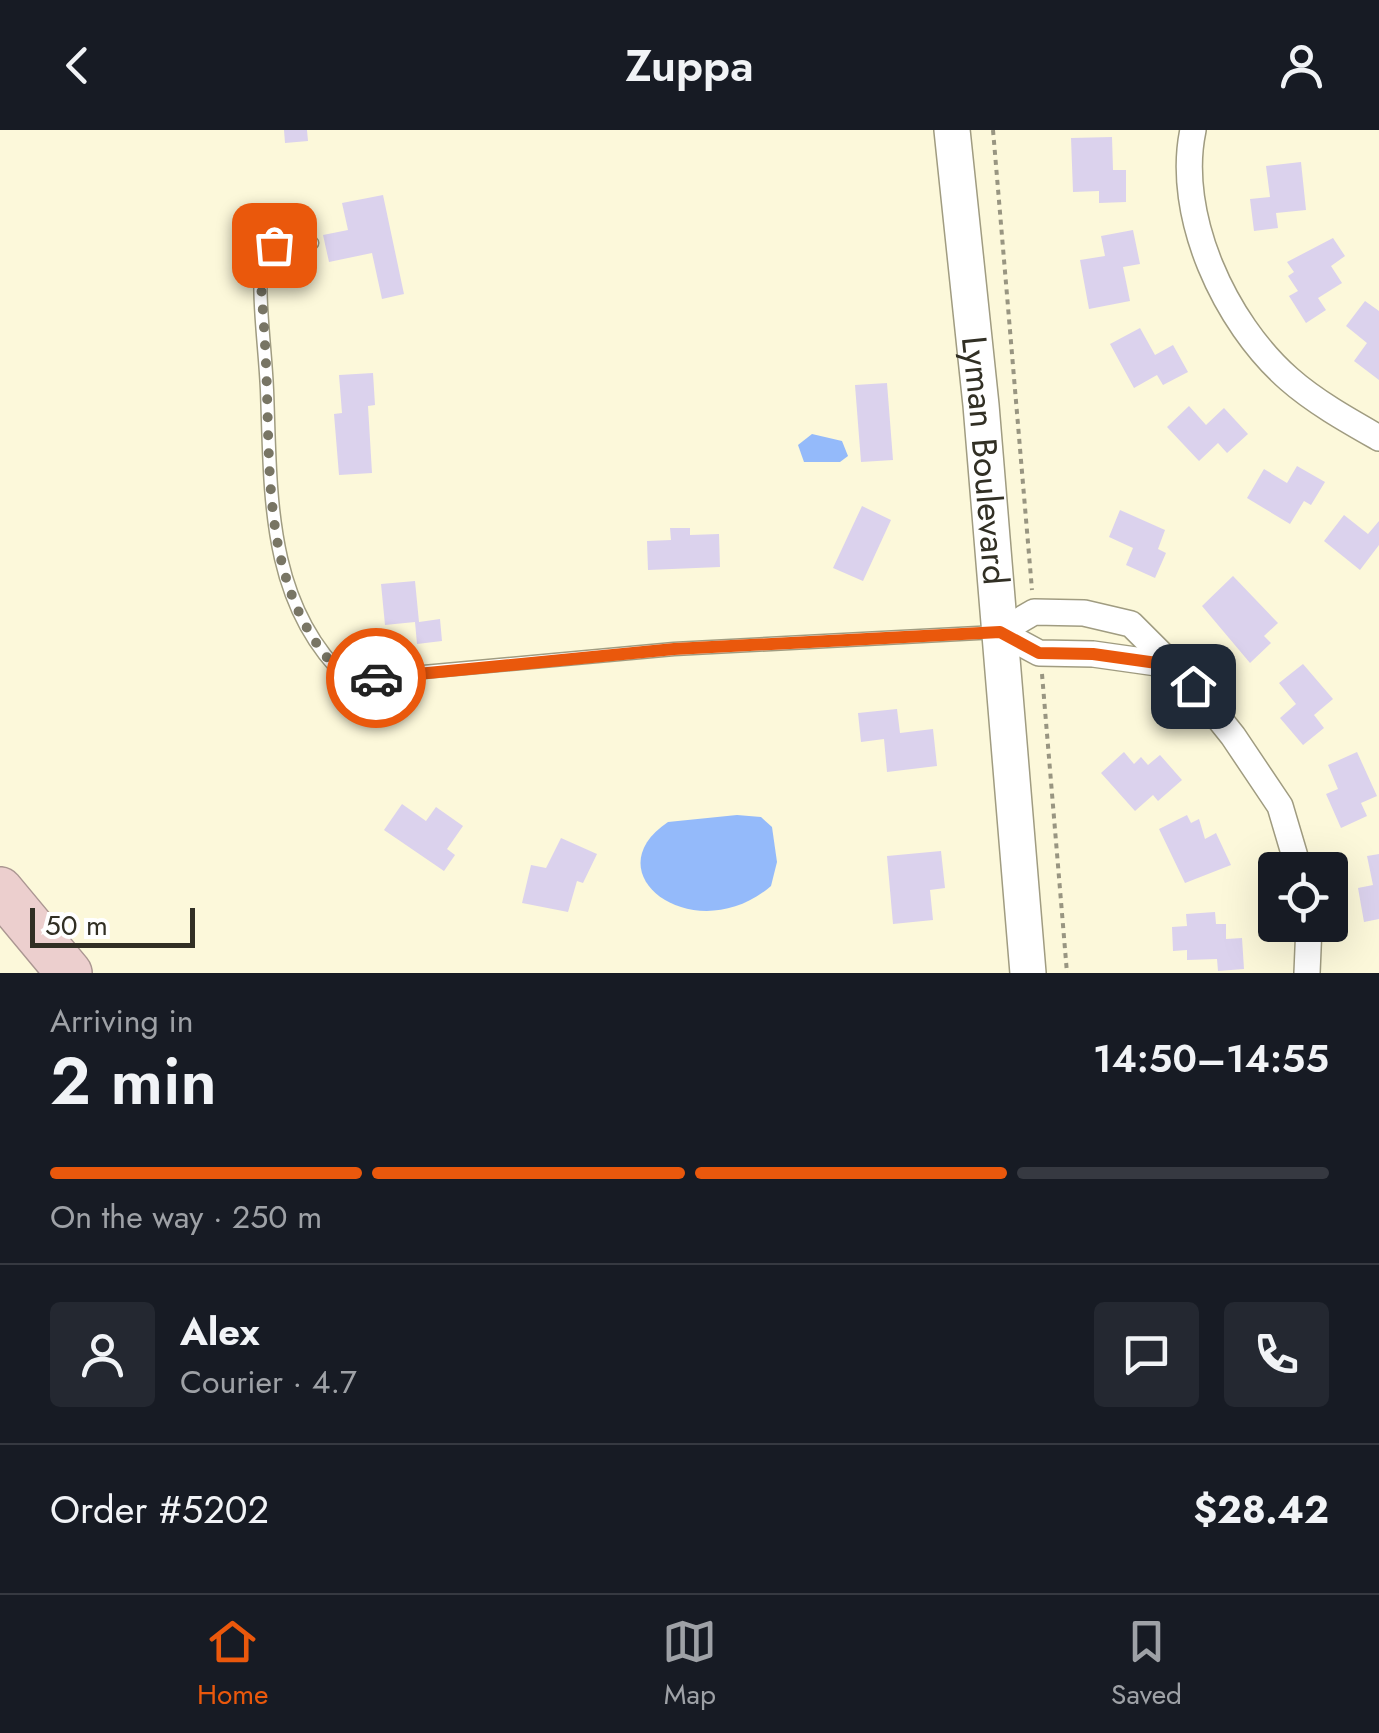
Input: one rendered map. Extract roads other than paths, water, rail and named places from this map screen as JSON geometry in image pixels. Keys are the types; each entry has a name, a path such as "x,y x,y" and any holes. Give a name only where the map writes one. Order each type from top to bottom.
{"highway":[{"path":"0,890 70,973"}],"street":[{"name":"Lyman Boulevard","path":"952,130 1028,973"},
{"path":"1192,130 1188,153 1194,212 1210,266 1240,322 1288,378 1379,438"},
{"path":"1000,632 1034,612 1084,613 1131,624 1234,736 1280,806 1294,852"},
{"path":"1000,632 1039,653 1093,654 1171,665"},
{"path":"1308,973 1309,942"}],"lane":[{"path":"312,243 274,245 262,251 267,479 290,590 319,653 347,679 674,649 1000,632"}],"water":[{"path":"812,434 842,441 848,456 840,462 804,462 798,445"},
{"path":"737,815 761,817 772,827 777,862 771,886 742,904 712,911 684,908 662,898 646,882 640,863 647,842 668,822"}]}
